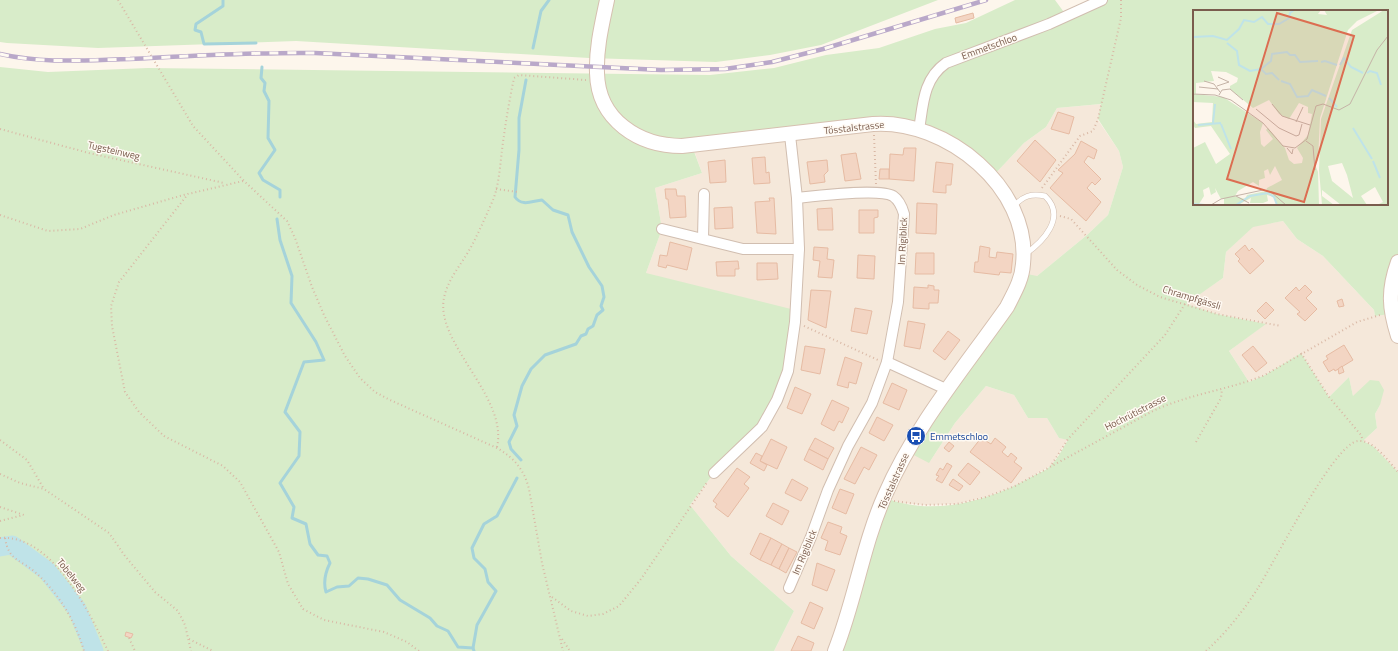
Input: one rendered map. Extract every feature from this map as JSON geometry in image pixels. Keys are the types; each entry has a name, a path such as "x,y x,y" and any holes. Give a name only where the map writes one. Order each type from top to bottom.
{"main road":[{"name":"Tösstalstrasse","path":"607,0 597,51 597,81 603,99 616,121 630,133 648,142 664,146 682,146 790,135 874,124 894,124 919,130 946,142 976,162 992,177 1013,207 1022,237 1024,256 1022,273 1013,296 906,451 884,497 835,651"},
{"path":"1398,262 1391,287 1391,314 1398,336"}],"street":[{"name":"Emmetschloo","path":"919,130 927,87 930,78 937,69 946,63 1049,24 1102,0"},
{"path":"714,473 762,427 777,400 788,371 795,322 799,249 797,198 790,135"},
{"name":"Im Rigiblick","path":"789,588 811,537 828,490 848,446 872,402 886,362 898,302 904,214 902,206 893,196 877,193 837,193 797,198"},
{"path":"703,238 704,194"},
{"path":"662,229 743,249 799,249"},
{"path":"886,362 948,390"}],"lane":[{"path":"1013,207 1026,195 1040,194 1051,201 1055,215 1047,234 1024,256"}],"path":[{"path":"118,0 193,126 244,181 287,220 296,238 312,287 336,340 353,368 368,385 390,400 497,448 514,460 525,477 542,563 563,651"},
{"path":"1040,194 1044,184 1070,148 1080,136 1093,131 1098,120 1121,18 1121,0"},
{"path":"497,448 499,434 496,420 475,376 451,335 444,315 444,299 451,277 470,248 494,199 514,78 519,75 597,81"},
{"path":"874,124 877,193"},
{"name":"Tugsteinweg","path":"0,129 89,152 226,184"},
{"path":"0,215 48,231 80,229 114,215 226,184 244,181"},
{"path":"496,190 518,192"},
{"path":"188,194 119,282 111,306 112,326 125,392 139,412 164,436 223,466 240,482 279,552 288,584 303,609 324,620 384,632 407,642 419,651"},
{"name":"Chrampfgässli","path":"1055,215 1072,219 1117,270 1137,285 1160,297 1217,314 1281,326"},
{"path":"1052,465 1068,439 1165,335 1185,304"},
{"name":"Hochrütistrasse","path":"884,497 902,503 925,506 957,504 986,497 1015,486 1173,402 1249,382 1265,375 1357,322 1375,316 1391,314"},
{"path":"795,322 879,361 886,362"},
{"path":"1301,353 1330,397 1361,435 1363,441"},
{"path":"1196,442 1221,398 1222,389"},
{"path":"0,440 27,460 44,489"},
{"path":"1206,651 1218,640 1258,588 1300,512 1346,448 1357,441 1363,441 1373,446 1398,472"},
{"path":"551,596 571,611 588,616 603,614 620,606 641,579 690,505 714,473"},
{"path":"0,474 20,483 44,489 109,533 125,556 155,592 178,611 185,625 191,651"},
{"path":"0,507 24,515 0,521"},
{"name":"Tobelweg","path":"0,538 17,539 28,544 55,566 85,604 108,651"},
{"path":"5,538 12,555 17,561 28,566 37,573 54,592 73,622 84,651"},
{"path":"129,638 135,651"},
{"path":"561,638 570,651"},
{"path":"189,639 213,651"}],"shaded area":[{"path":"1102,104 1098,120 1119,151 1123,167 1108,215 1087,235 1037,276 929,463 955,423 986,386 1014,395 1028,418 1047,418 1059,438 1068,439 1052,465 1015,486 986,497 957,504 925,505 902,503 884,497 835,651 774,651 794,611 731,556 690,505 714,473 646,273 662,229 655,188 702,173 692,145 873,124 919,130 992,177 1024,143 1046,127 1057,108"},
{"path":"1283,221 1297,239 1323,256 1374,310 1375,316 1398,313 1398,472 1373,446 1363,441 1377,428 1375,414 1380,405 1353,396 1349,377 1329,397 1301,353 1265,375 1249,382 1229,351 1265,324 1217,314 1185,304 1223,278 1226,252 1253,226"}],"green space":[{"path":"0,0 938,0 821,45 770,55 716,62 589,58 296,41 98,48 7,43 0,42"},
{"path":"1015,0 1055,0 1066,15 1102,0 1398,0 1398,313 1375,316 1374,310 1323,256 1297,239 1283,221 1253,227 1226,252 1223,278 1186,304 1217,314 1266,324 1229,351 1249,382 1265,375 1301,353 1329,397 1349,377 1353,396 1370,380 1379,381 1384,390 1380,405 1375,414 1377,428 1363,441 1373,446 1398,472 1398,651 835,651 884,497 902,503 921,506 941,506 980,499 1016,485 1045,470 1056,460 1068,440 1059,438 1047,418 1028,418 1014,395 986,386 955,423 929,463 906,451 1022,273 1037,276 1087,235 1108,215 1123,167 1119,151 1098,119 1101,104 1057,108 1046,127 1024,143 992,177 976,162 905,125 692,146 702,173 655,188 662,229 646,273 795,310 788,371 762,427 714,473 690,505 731,556 794,611 774,651 0,651 0,67 48,72 148,68 710,75 774,68 826,55 879,48 935,29 966,23"}],"building":[{"path":"973,13 974,18 956,23 955,18"},
{"path":"1058,112 1074,117 1069,134 1051,129"},
{"path":"1035,140 1056,160 1040,182 1017,161"},
{"path":"1081,141 1097,150 1094,159 1088,156 1084,162 1101,179 1095,185 1092,182 1087,188 1101,202 1086,221 1050,188 1063,173 1058,170 1075,154"},
{"path":"904,148 916,148 914,181 889,179 890,154 903,155"},
{"path":"856,153 861,179 845,181 841,155"},
{"path":"765,157 766,173 769,172 770,183 754,184 752,158"},
{"path":"725,160 726,182 710,183 708,162"},
{"path":"827,160 828,171 824,175 825,182 810,184 807,162"},
{"path":"936,162 953,164 951,185 946,185 946,193 933,192"},
{"path":"880,169 889,169 889,179 879,179"},
{"path":"665,189 676,189 677,196 685,196 686,217 670,218 668,199 666,199"},
{"path":"769,198 774,198 776,234 757,233 755,202 770,201"},
{"path":"917,203 937,204 936,234 916,233"},
{"path":"732,207 733,228 715,229 714,208"},
{"path":"832,208 833,230 818,230 817,209"},
{"path":"859,210 878,210 878,217 874,218 874,233 859,233"},
{"path":"670,242 692,248 687,270 667,265 666,268 658,266 660,255 667,256"},
{"path":"1245,245 1249,251 1252,248 1264,261 1250,274 1238,261 1240,259 1235,254"},
{"path":"980,246 990,248 989,257 996,258 997,252 1013,254 1011,273 1000,272 999,275 974,272 975,262 978,262"},
{"path":"814,247 828,248 827,259 834,260 832,278 818,277 820,261 813,260"},
{"path":"916,253 934,253 934,274 915,274"},
{"path":"858,255 875,256 874,279 857,278"},
{"path":"738,261 739,269 735,269 735,276 717,276 716,262"},
{"path":"757,263 777,263 778,279 757,280"},
{"path":"928,285 934,286 934,290 939,290 938,303 929,303 929,309 913,308 914,287 928,288"},
{"path":"1305,285 1312,292 1306,298 1317,309 1305,321 1297,314 1300,312 1285,298 1296,287 1299,291"},
{"path":"811,290 831,291 826,328 808,320"},
{"path":"1342,299 1344,306 1339,307 1337,301"},
{"path":"1266,302 1274,310 1265,319 1257,311"},
{"path":"855,308 872,311 867,334 851,331"},
{"path":"908,321 925,324 920,349 904,346"},
{"path":"948,331 960,340 945,360 933,351"},
{"path":"1344,345 1353,360 1335,371 1334,369 1329,372 1323,362 1328,359 1326,356"},
{"path":"805,346 825,349 820,374 801,370"},
{"path":"1253,346 1267,363 1256,372 1242,355"},
{"path":"845,357 862,363 856,384 849,382 848,388 837,385"},
{"path":"1342,366 1344,372 1339,374 1338,369"},
{"path":"892,383 907,390 899,410 883,403"},
{"path":"795,387 811,394 802,414 787,408"},
{"path":"832,400 849,408 842,423 839,421 834,431 821,424"},
{"path":"877,417 893,425 884,441 869,433"},
{"path":"815,438 834,448 828,459 809,449"},
{"path":"981,438 991,444 995,438 1006,447 1002,452 1008,457 1011,453 1017,458 1014,462 1022,468 1011,483 970,452"},
{"path":"771,439 787,447 777,469 760,461"},
{"path":"949,442 954,446 949,452 944,448"},
{"path":"861,447 877,455 869,470 864,467 855,484 844,479"},
{"path":"809,449 828,459 823,470 804,460"},
{"path":"756,453 762,456 760,461 767,465 764,471 750,463"},
{"path":"947,463 952,466 942,483 936,480 939,476 936,475 940,468 943,470"},
{"path":"968,463 980,472 970,485 958,475"},
{"path":"737,468 750,477 744,484 749,488 728,517 715,507 717,504 713,501"},
{"path":"792,479 808,488 801,501 785,493"},
{"path":"953,479 963,486 959,491 949,485"},
{"path":"840,489 854,494 846,514 832,508"},
{"path":"773,503 789,511 782,525 766,516"},
{"path":"828,522 842,527 840,533 847,536 840,555 825,550 828,541 821,538"},
{"path":"760,533 771,538 760,560 750,554"},
{"path":"771,538 782,544 771,565 760,560"},
{"path":"782,544 789,548 779,569 771,565"},
{"path":"789,548 797,552 786,573 779,569"},
{"path":"817,563 835,570 827,591 812,585"},
{"path":"810,602 823,608 814,629 801,623"},
{"path":"126,632 133,634 131,638 125,636"},
{"path":"798,636 814,643 811,651 791,651"}],"waterway":[{"path":"223,0 223,6 196,24 195,30 201,32 204,44 256,43"},
{"path":"533,48 541,11 549,0"},
{"path":"262,67 261,78 265,83 264,91 269,101 268,138 275,150 259,173 263,180 280,190 280,197"},
{"path":"521,460 511,449 509,442 517,426 514,415 522,386 531,369 545,355 576,344 581,336 586,334 588,329 593,326 597,315 603,310 601,306 604,297 602,286 589,267 572,232 568,215 553,210 542,200 524,203 515,197 519,150 519,118 526,80"},
{"path":"277,219 280,240 292,276 291,303 316,342 324,360 304,362 285,412 300,432 299,456 280,483 294,507 292,518 306,524 310,544 318,555 327,556 330,563 325,578 326,592 337,587 349,586 358,578 368,579 387,585 400,600 430,618 437,626 448,631 458,647 473,648"},
{"path":"474,651 473,648 477,625 496,591 488,582 485,569 474,558 472,548 484,524 497,516 517,478"},
{"path":"0,547 12,545 47,571 77,609 94,651"}],"railway":[{"path":"0,54 32,59 65,61 245,54 315,53 661,70 725,69 772,62 823,49 986,0"}],"place":[{"name":"Emmetschloo","path":"916,436"}]}
